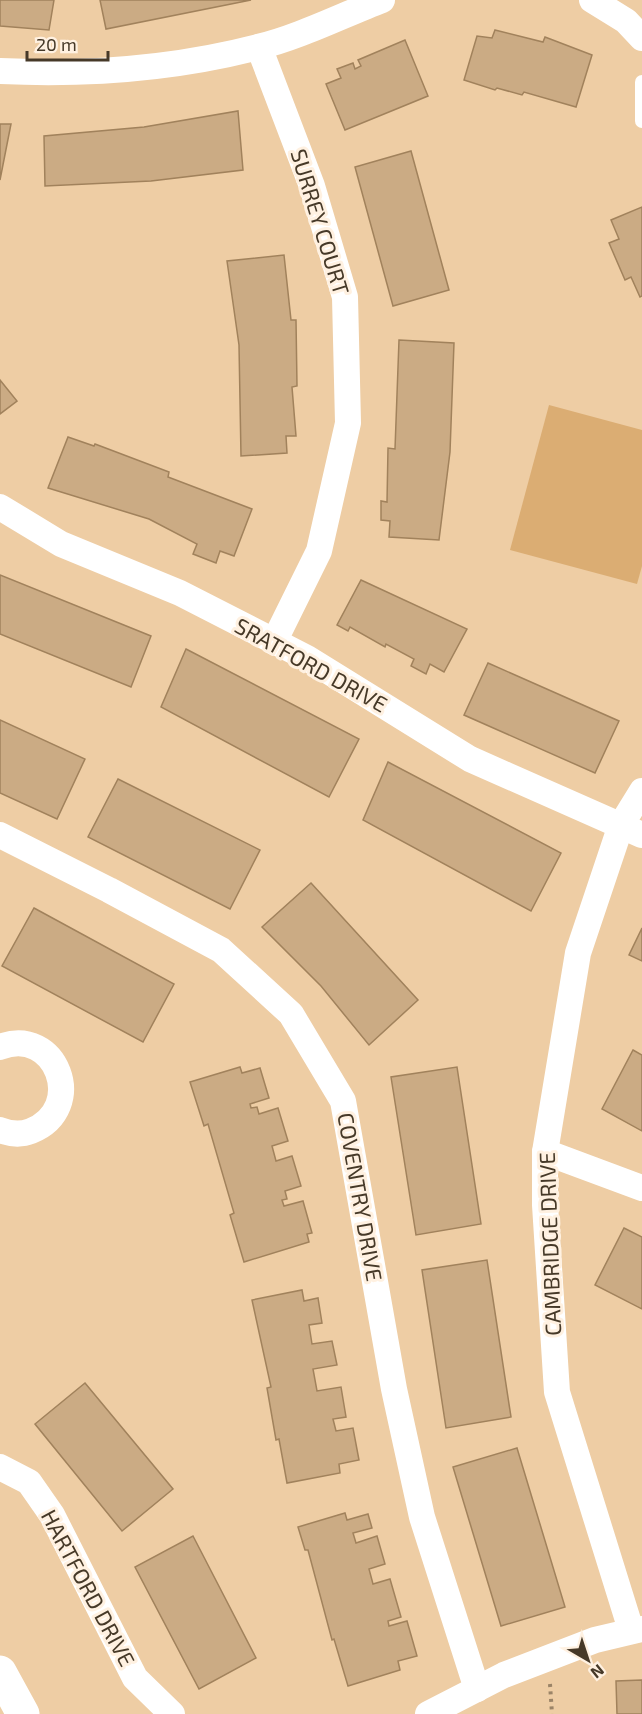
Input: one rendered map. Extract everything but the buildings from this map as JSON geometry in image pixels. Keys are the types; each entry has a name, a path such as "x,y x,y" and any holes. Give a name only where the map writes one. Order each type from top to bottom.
{"street":[{"path":"0,71 67,74 139,69 259,47 382,0"},
{"path":"592,0 626,21 642,38"},
{"name":"SURREY COURT","path":"259,47 312,186 345,297 348,423 319,551 274,642"},
{"name":"SRATFORD DRIVE","path":"0,507 61,543 180,593 307,658 470,759 632,830"},
{"name":"CAMBRIDGE DRIVE","path":"637,1630 557,1392 545,1205 545,1152 578,953 632,830 642,791"},
{"name":"COVENTRY DRIVE","path":"0,835 110,890 221,950 291,1014 343,1101 394,1389 422,1516 477,1689"},
{"path":"0,1047 9,1044 27,1044 43,1051 55,1064 62,1081 58,1107 54,1115 41,1127 24,1133 0,1130"},
{"path":"545,1152 642,1188"},
{"name":"HARTFORD DRIVE","path":"0,1467 29,1482 52,1515 135,1678 172,1714"},
{"path":"428,1714 504,1675 595,1640 637,1630"}],"lane":[{"path":"642,82 642,121"}],"shaded area":[{"path":"549,405 642,430 642,566 637,584 510,550"}]}
